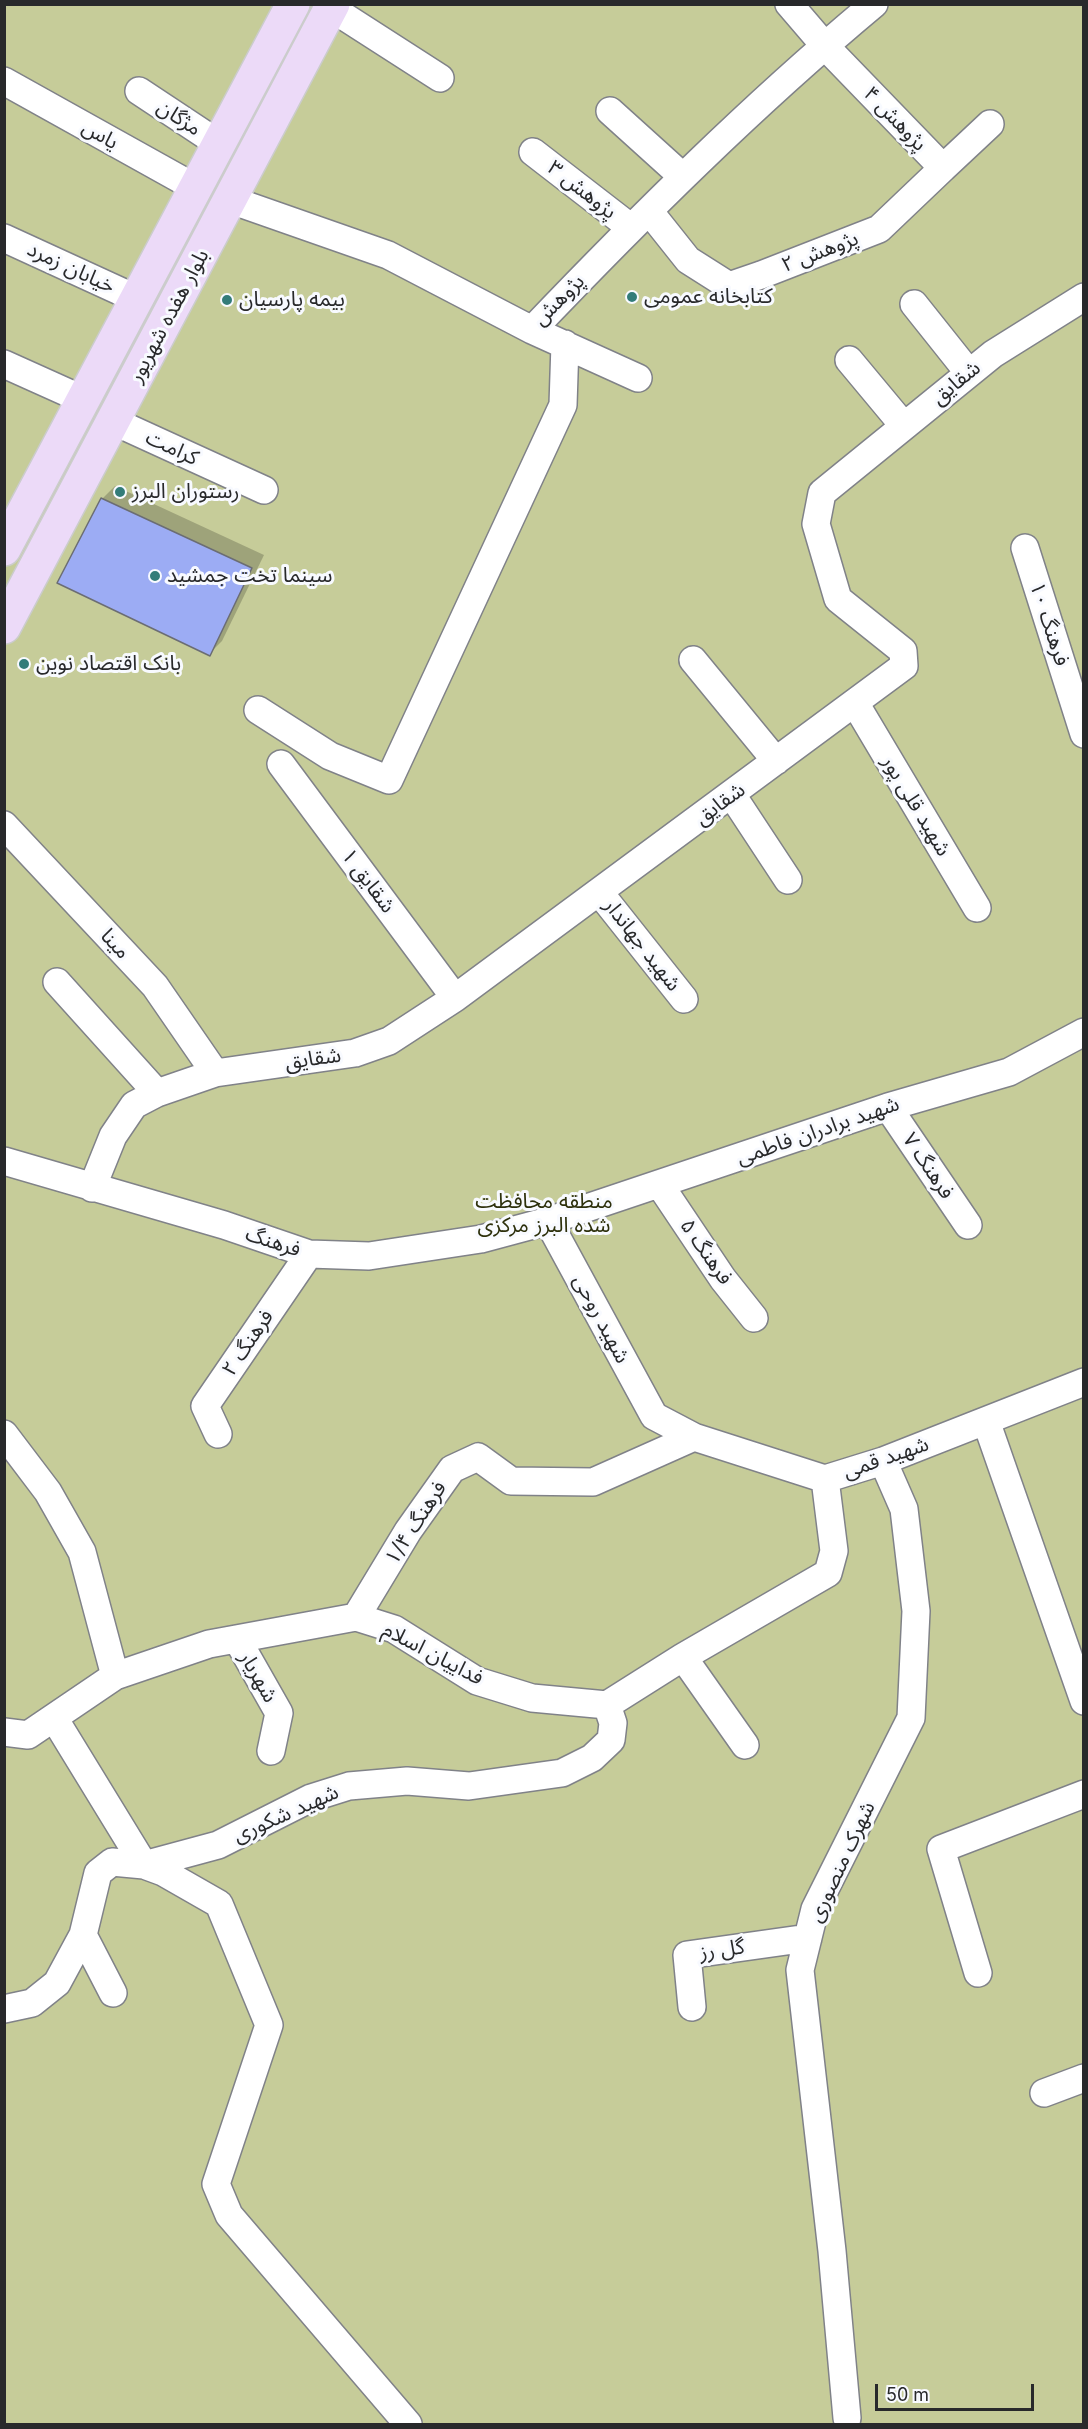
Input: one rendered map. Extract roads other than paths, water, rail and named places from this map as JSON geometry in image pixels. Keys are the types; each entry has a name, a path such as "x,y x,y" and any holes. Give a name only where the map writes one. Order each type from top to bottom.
{"main road":[{"name":"بلوار هفده شهریور","path":"6,543 293,4"},
{"name":"بلوار هفده شهریور","path":"4,627 332,6"}],"street":[{"name":"پژوهش ۴","path":"789,4 825,46 943,168 879,229"},
{"name":"پژوهش","path":"231,200 388,255 532,330 683,177 874,4"},
{"path":"332,6 440,78"},
{"name":"یاس","path":"4,81 196,188"},
{"name":"مژگان","path":"139,91 219,144"},
{"path":"610,111 683,177"},
{"path":"943,168 990,124"},
{"name":"پژوهش ۳","path":"533,153 640,219"},
{"name":"پژوهش ۲","path":"640,219 688,260 729,286 879,229"},
{"name":"خیابان زمرد","path":"4,238 137,299"},
{"name":"شقایق","path":"92,1188 113,1136 134,1104 157,1093 215,1073 355,1053 389,1041 454,998 904,666 903,651 838,599 816,524 822,493 993,354 1083,297"},
{"path":"914,304 969,373"},
{"path":"532,330 638,378"},
{"path":"258,710 330,756 389,780 563,405 564,344"},
{"path":"849,360 904,426"},
{"path":"4,364 84,399"},
{"name":"کرامت","path":"113,421 264,490"},
{"name":"فرهنگ ۱۰","path":"1025,548 1083,734"},
{"path":"693,660 776,761"},
{"name":"شهید قلی پور","path":"855,703 976,908"},
{"name":"شقایق ۱","path":"281,764 454,998"},
{"path":"732,795 788,880"},
{"name":"مینا","path":"4,825 155,986 215,1073"},
{"name":"شهید جهاندار","path":"599,892 684,999"},
{"path":"57,982 157,1093"},
{"name":"شهید برادران فاطمی","path":"548,1221 888,1107 1009,1072 1083,1032"},
{"name":"فرهنگ ۷","path":"888,1107 968,1226"},
{"name":"فرهنگ","path":"4,1161 224,1225 309,1254 369,1256 481,1239 548,1221"},
{"name":"فرهنگ ۵","path":"660,1185 723,1279 754,1317"},
{"name":"شهید روحی","path":"548,1221 654,1416"},
{"name":"فرهنگ ۲","path":"218,1434 205,1406 309,1254"},
{"name":"شهید قمی","path":"654,1416 694,1437 825,1479 883,1461 1083,1382"},
{"path":"986,1421 1083,1701"},
{"name":"فرهنگ ۱/۴","path":"356,1617 408,1531 452,1469 478,1457 511,1481 593,1482 694,1437"},
{"path":"9,1450 48,1492 82,1552 115,1676"},
{"name":"شهرک منصوری","path":"847,2418 832,2251 800,1970 815,1909 911,1718 916,1611 904,1509 883,1461"},
{"path":"607,1705 683,1657 828,1573 834,1551 825,1479"},
{"name":"فداییان اسلام","path":"4,1732 28,1735 115,1676 208,1644 356,1617 394,1629 477,1681 532,1698 607,1705"},
{"name":"شهریار","path":"237,1640 279,1713 271,1751"},
{"path":"683,1657 744,1744"},
{"name":"شهید شکوری","path":"4,2009 32,2003 57,1983 82,1935 98,1873 112,1862 144,1865 218,1845 311,1798 349,1786 407,1781 469,1786 562,1773 592,1758 610,1740 613,1723 607,1705"},
{"path":"54,1718 144,1865 163,1872 219,1904 269,2025 216,2184 229,2215 408,2424"},
{"path":"978,1973 941,1850 1083,1794"},
{"path":"82,1935 113,1993"},
{"name":"گل رز","path":"692,2007 687,1955 808,1938"},
{"path":"1044,2093 1083,2079"}],"place":[{"name":"کتابخانه عمومی","path":"632,297"},
{"name":"بیمه پارسیان","path":"227,300"},
{"name":"رستوران البرز","path":"120,492"},
{"name":"سینما تخت جمشید","path":"155,576"},
{"name":"بانک اقتصاد نوین","path":"24,664"}],"park label":[{"name":"منطقه محافظت شده البرز مرکزی","path":"544,1214"}]}
